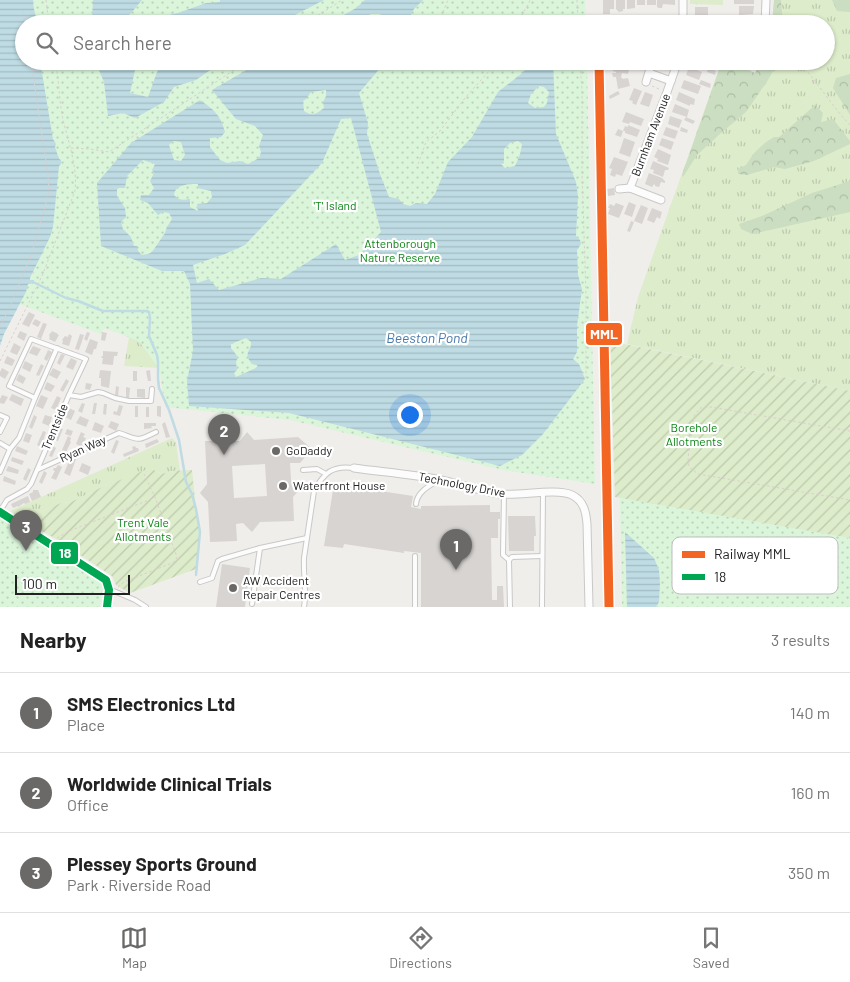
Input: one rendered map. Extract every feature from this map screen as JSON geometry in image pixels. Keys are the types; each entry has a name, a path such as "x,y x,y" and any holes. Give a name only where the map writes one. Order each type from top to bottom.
{"street":[{"path":"683,0 683,15"},
{"path":"765,15 766,0"},
{"name":"Burnham Avenue","path":"630,188 675,70"},
{"name":"Burnham Avenue","path":"646,82 649,72 671,81"},
{"name":"Burnham Avenue","path":"619,189 630,188 661,200"},
{"name":"Technology Drive","path":"354,468 439,480 504,494 565,493 572,495 582,503 586,511 588,524 589,607"},
{"path":"0,512 106,580 112,590 107,607"}],"lane":[{"name":"Trentside","path":"0,512 7,500 27,489 31,484 86,359 31,339 9,386 35,398"},
{"path":"0,472 10,449 19,438 57,348"},
{"path":"69,395 81,397 98,392 129,401 151,401 152,389"},
{"path":"0,415 7,418 0,432"},
{"name":"Ryan Way","path":"37,470 120,433 141,440 156,432"},
{"path":"0,443 10,449"},
{"path":"304,607 306,591 304,564 314,491 319,482 330,471 345,466 354,468"},
{"path":"303,470 317,469 326,474"},
{"path":"416,504 417,497 439,480"},
{"path":"542,607 543,493"},
{"path":"504,494 503,555 509,560 510,607"},
{"path":"200,582 212,578 218,561 222,559 260,548 307,538"},
{"path":"252,604 260,548"},
{"path":"415,556 415,607"},
{"path":"509,560 512,557 542,556"},
{"path":"112,590 146,607"}],"path":[{"path":"46,0 48,15"},
{"path":"319,15 342,0"},
{"path":"442,15 448,0"},
{"path":"522,15 530,0"},
{"path":"577,0 578,15"},
{"path":"23,11 24,15"},
{"path":"0,326 31,255 49,193 32,70"},
{"path":"0,361 40,281 75,191 76,183 71,148 62,114 56,70"},
{"path":"71,148 109,152 234,70"},
{"path":"418,164 426,142 440,131 465,98 490,70"},
{"path":"581,70 586,379"},
{"path":"806,70 839,114 850,125"},
{"path":"646,82 645,84 667,92"},
{"path":"850,431 711,407 700,408 694,416 688,458 689,467 698,474 850,500"},
{"path":"112,590 124,582 175,561 177,557 155,497 144,474"},
{"path":"51,545 69,530 155,497"}],"green space":[{"path":"31,0 585,0 586,15 34,15"},
{"path":"690,0 723,0 723,5 690,4"},
{"path":"774,0 850,0 850,391 627,344 638,297 719,70 748,70 755,73 757,70 835,70 835,15 773,15"},
{"path":"774,0 781,0 782,15 773,15"},
{"path":"832,0 850,0 850,12 837,11"},
{"name":"Beeston Pond","path":"40,70 587,70 595,484 503,470 290,420 165,407 159,368 139,341 104,328 101,334 19,304 53,227 55,191"},
{"path":"719,70 748,70 755,73 757,70 774,70 746,112 697,155 683,177 682,175"},
{"path":"850,74 850,115 833,88 836,78"},
{"path":"815,105 823,113 821,122 833,119 850,141 850,144 814,161 785,169 774,167 747,175 738,174 738,169 746,165 754,153 766,142 774,137 779,137"},
{"path":"850,181 850,212 752,234 741,229 739,224 762,216 812,193"},
{"path":"129,337 139,341 159,368 124,366"},
{"name":"Borehole Allotments","path":"610,341 850,391 850,538 615,497"},
{"path":"172,438 176,442 180,471 162,474 153,469 100,488 69,503 63,502 23,520 10,511"},
{"name":"Trent Vale Allotments","path":"148,469 162,474 172,471 192,470 200,532 196,569 130,593 116,585 112,576 23,520 63,502 69,503 100,488"},
{"path":"620,497 850,538 850,607 622,607"},
{"path":"0,518 103,583 100,607 0,607"}],"water":[{"path":"0,0 33,0 35,15 15,15 15,70 42,70 53,139 61,164 59,166 53,227 50,237 30,278 30,280 34,280 34,283 28,284 0,346"},
{"path":"93,0 142,0 129,15 92,15"},
{"path":"220,0 324,0 295,15 169,15 206,3 220,2"},
{"path":"365,0 423,0 411,15 344,15"},
{"path":"99,70 135,70 130,93 148,97 158,70 210,70 196,80 174,87 164,102 135,118 123,113 108,116 104,82"},
{"name":"Beeston Pond","path":"246,70 378,70 359,93 368,123 367,134 380,174 389,197 399,199 403,204 410,206 416,203 427,204 435,194 448,162 472,137 498,92 525,70 553,70 556,134 576,182 578,196 576,236 581,244 577,250 578,275 582,289 577,326 577,352 573,359 579,364 585,379 543,434 522,455 500,466 289,413 189,406 187,381 193,351 190,284 184,271 162,271 101,246 97,183 131,143 200,100 216,113 225,132 221,137 210,138 210,147 220,160 227,163 240,161 248,164 259,158 261,152 259,146 263,135 255,126 236,119 212,90","holes":["539,86 544,87 549,92 547,103 544,107 535,108 528,103 531,94","326,90 323,102 324,108 312,114 304,111 303,101 311,92","351,118 381,232 359,255 345,260 336,244 281,279 261,278 219,290 209,279 197,283 193,265 245,245 322,163 341,119","173,141 181,142 185,155 181,161 174,160 169,145","518,141 522,144 520,155 515,166 505,168 501,164 504,161 504,149 510,143","143,160 155,164 152,170 154,173 150,181 154,188 149,195 141,195 140,200 148,203 158,215 163,212 169,213 172,219 152,252 148,254 142,255 138,251 131,237 123,229 121,222 126,217 125,208 117,196 117,188 125,188 127,176","198,184 198,188 211,191 212,197 207,203 197,204 198,211 190,207 190,199 181,200 174,195 175,191 183,185","246,338 251,342 248,357 252,364 258,367 236,377 234,373 237,370 236,362 238,357 231,348 231,344"]},
{"path":"625,532 654,558 659,570 659,602 656,607 627,607"}],"building":[{"path":"603,0 614,0 614,9 610,9 610,14 603,14"},
{"path":"616,0 625,0 625,9 623,11 619,12 616,9"},
{"path":"627,0 635,0 635,8 627,9"},
{"path":"637,0 645,0 645,5 637,5"},
{"path":"647,0 656,0 656,5 647,5"},
{"path":"657,0 675,0 675,5 663,4 662,8 659,8 657,7"},
{"path":"734,0 754,0 754,4 734,4"},
{"path":"739,6 754,6 753,14 739,15"},
{"path":"695,7 708,7 708,15 695,15"},
{"path":"629,70 628,74 622,73 621,78 628,78 630,86 618,89 616,77 613,77 612,73 616,72 613,71"},
{"path":"688,70 702,72 699,80 686,75"},
{"path":"708,70 716,71 715,75 707,72"},
{"path":"684,80 701,86 698,94 681,88"},
{"path":"701,80 711,84 710,88 699,84"},
{"path":"634,88 642,91 636,105 632,103 633,101 629,100"},
{"path":"618,91 620,94 610,99 609,96"},
{"path":"645,92 653,95 649,107 640,104"},
{"path":"679,92 695,99 694,105 690,104 690,106 676,100"},
{"path":"675,104 689,110 687,117 672,112"},
{"path":"626,112 644,119 641,126 630,122 629,124 622,122"},
{"path":"670,116 682,120 679,128 668,124"},
{"path":"686,117 695,121 693,124 684,120"},
{"path":"628,125 640,130 637,137 623,131 625,126 628,127"},
{"path":"666,127 678,131 675,139 663,135"},
{"path":"681,127 688,130 687,133 680,131"},
{"path":"618,129 623,131 621,137 615,135"},
{"path":"624,138 635,142 630,157 619,153"},
{"path":"662,138 674,142 671,150 659,145"},
{"path":"658,149 671,155 668,165 657,161 658,159 654,157"},
{"path":"614,157 628,162 622,176 616,174 615,177 610,175 612,169 609,168"},
{"path":"653,161 669,168 665,170 663,177 653,173 654,170 650,169"},
{"path":"649,173 662,178 665,183 661,182 659,187 654,184 652,187 645,184"},
{"path":"614,188 615,195 608,196 607,189"},
{"path":"629,202 636,205 632,217 624,214"},
{"path":"616,203 624,206 619,218 608,214 610,204 614,206"},
{"path":"641,205 648,208 642,224 634,221"},
{"path":"652,208 662,212 660,219 657,217 654,223 647,220"},
{"path":"631,221 634,222 630,232 627,231"},
{"path":"29,312 35,315 29,327 22,324"},
{"path":"35,319 41,322 38,327 32,324"},
{"path":"43,323 47,324 41,339 37,337"},
{"path":"20,331 27,334 24,341 17,337"},
{"path":"52,331 59,335 55,342 49,339"},
{"path":"87,332 90,333 87,341 84,339"},
{"path":"102,332 107,333 105,341 101,340"},
{"path":"69,334 72,336 69,346 62,344 62,340 65,336 68,337"},
{"path":"80,334 84,335 79,350 75,349"},
{"path":"90,339 98,342 92,355 85,352"},
{"path":"14,343 21,347 17,355 10,352"},
{"path":"33,346 41,349 37,356 29,353"},
{"path":"48,350 52,352 47,361 44,359"},
{"path":"103,351 118,352 117,356 114,356 113,365 102,364"},
{"path":"61,354 65,355 60,365 57,363"},
{"path":"7,356 15,360 12,366 4,363"},
{"path":"71,358 77,361 73,370 66,367"},
{"path":"25,361 33,365 30,372 22,368"},
{"path":"41,364 44,366 39,376 36,375"},
{"path":"2,368 9,372 5,379 0,376"},
{"path":"53,368 61,372 57,379 49,375"},
{"path":"100,370 111,371 109,388 101,386"},
{"path":"150,370 151,381 148,381 146,371"},
{"path":"133,371 137,371 137,381 133,381"},
{"path":"19,374 26,378 23,384 16,380"},
{"path":"66,379 69,381 63,392 60,390"},
{"path":"47,382 55,386 51,392 44,389"},
{"path":"86,383 92,384 90,390 85,389"},
{"path":"116,386 119,387 118,396 115,396"},
{"path":"126,387 130,388 129,398 126,398"},
{"path":"137,389 145,389 145,398 137,397"},
{"path":"12,394 24,399 21,406 9,400"},
{"path":"2,395 8,397 4,404 0,403"},
{"path":"41,395 48,398 43,409 36,406"},
{"path":"57,396 61,398 56,410 51,408"},
{"path":"82,403 85,404 82,413 78,411"},
{"path":"94,403 97,403 95,414 92,414"},
{"path":"104,404 107,404 106,415 103,414"},
{"path":"119,405 123,406 120,416 113,414 114,411 117,412"},
{"path":"135,406 138,406 138,417 135,417"},
{"path":"157,406 161,406 161,417 157,416"},
{"path":"146,407 149,407 149,417 146,417"},
{"path":"69,408 75,411 71,420 65,417"},
{"path":"34,415 37,417 32,429 29,427"},
{"path":"45,415 52,417 49,426 42,423"},
{"path":"80,416 89,420 86,427 76,423"},
{"path":"111,421 119,424 116,431 108,427"},
{"path":"95,422 104,426 101,433 92,430"},
{"path":"165,422 170,437 166,438 162,424"},
{"path":"144,423 156,423 156,426 144,429"},
{"path":"60,428 63,429 58,441 54,440"},
{"path":"67,429 73,431 71,436 65,434"},
{"path":"43,431 46,432 41,447 37,445"},
{"path":"81,432 85,434 83,437 86,438 82,447 76,444"},
{"name":"Waterfront House","path":"247,432 254,440 298,437 312,449 300,463 290,463 291,480 302,487 293,497 294,521 260,522 252,532 243,523 236,524 237,541 210,542 208,502 200,493 207,484 205,441 240,441","holes":["265,464 267,496 234,498 232,466"]},
{"path":"26,433 32,435 29,443 23,441"},
{"path":"68,436 71,438 71,442 66,452 62,450"},
{"path":"157,439 159,442 146,448 145,444"},
{"path":"116,440 119,441 114,454 111,452"},
{"path":"17,446 28,451 26,455 15,451"},
{"path":"53,446 56,448 52,457 49,456"},
{"path":"135,446 139,451 124,457 123,454 133,450 132,447"},
{"path":"12,457 24,461 22,465 11,461"},
{"path":"72,458 76,459 70,476 64,473"},
{"path":"82,463 91,467 88,475 79,471"},
{"path":"58,465 62,467 56,480 51,478 55,471 53,470 54,468"},
{"path":"8,466 19,470 18,474 6,471"},
{"path":"28,468 31,470 26,481 23,479"},
{"path":"44,471 47,473 42,484 39,482"},
{"path":"4,476 16,481 15,485 3,481"},
{"path":"358,481 366,482 365,488 357,487"},
{"path":"334,484 413,496 411,507 421,509 421,506 490,505 490,512 500,512 498,538 491,538 492,600 497,600 497,586 503,586 504,607 421,607 421,553 404,551 404,553 344,544 343,548 324,546"},
{"path":"33,490 38,490 41,497 32,501 29,494"},
{"path":"28,496 30,502 13,508 11,504"},
{"path":"508,516 535,516 536,536 534,536 534,551 509,551"},
{"name":"AW Accident Repair Centres","path":"222,564 250,568 245,607 216,607"}],"waterway":[{"path":"31,281 66,298 103,311 149,312 149,336 157,355 159,388 179,440 186,482 196,509 200,532 196,575"}],"rail line":[{"name":"MML","path":"599,70 609,607"}],"transit line":[{"name":"18","path":"0,512 106,580 109,590 107,607"}],"place":[{"name":"GoDaddy","path":"276,451"},
{"name":"Worldwide Clinical Trials","path":"224,455"},
{"name":"Waterfront House","path":"283,486"},
{"name":"Plessey Sports Ground","path":"26,551"},
{"name":"SMS Electronics Ltd","path":"456,570"},
{"name":"AW Accident Repair Centres","path":"233,588"}],"park label":[{"name":"'T' Island","path":"335,206"},
{"name":"Attenborough Nature Reserve","path":"400,251"}]}
